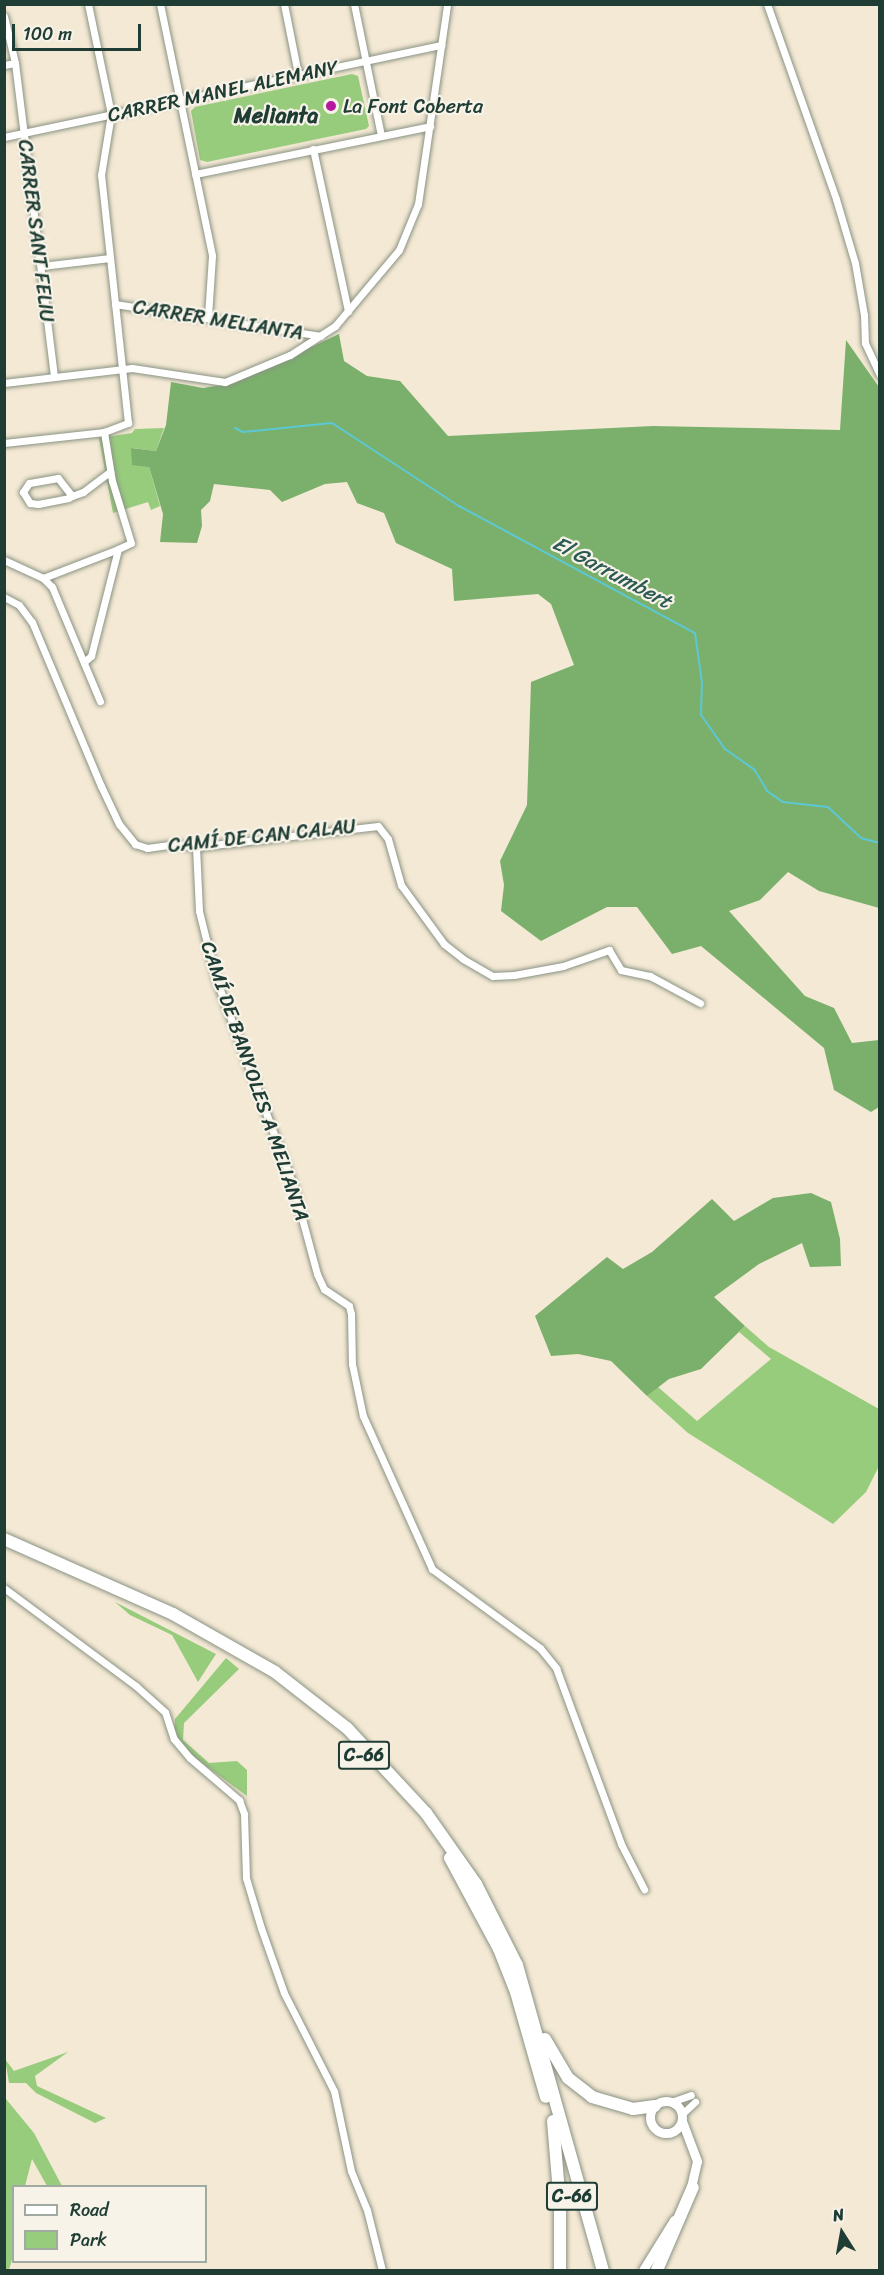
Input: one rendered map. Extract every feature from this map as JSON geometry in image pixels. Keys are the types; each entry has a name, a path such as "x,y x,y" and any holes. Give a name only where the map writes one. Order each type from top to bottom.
{"highway":[{"name":"C-66","path":"4,1539 201,1628 275,1672 347,1728 426,1813 476,1884 517,1965 603,2271"},
{"name":"C-66","path":"4,1546 170,1620 249,1664 318,1713 385,1776 453,1864 488,1925 516,1992 596,2271"},
{"path":"530,2005 560,2068 579,2088 592,2097 633,2109 655,2106"},
{"path":"553,2121 560,2204 560,2271"},
{"path":"657,2271 693,2187"}],"street":[{"path":"4,443 104,432 123,428 128,417 101,175 111,114 88,4"},
{"path":"160,4 214,271 208,317"},
{"path":"284,4 298,74"},
{"path":"354,4 381,135"},
{"path":"4,383 121,369 225,382 290,355 321,336 379,278 409,228 418,204 447,4"},
{"path":"767,4 839,210 855,263 865,343 879,375"},
{"name":"CARRER SANT FELIU","path":"4,16 15,63 54,376"},
{"name":"CARRER MANEL ALEMANY","path":"4,137 441,45"},
{"path":"4,65 15,63"},
{"path":"195,174 430,126"},
{"path":"313,149 348,311"},
{"path":"41,266 109,258"},
{"name":"CARRER MELIANTA","path":"115,304 321,336"},
{"path":"43,578 131,543 110,472 104,432"},
{"path":"72,496 58,478 29,483 23,492 30,503 38,504 72,496 110,472"},
{"path":"85,661 91,656 118,549"},
{"path":"4,560 43,578 52,587 100,701"},
{"name":"CAMÍ DE CAN CALAU","path":"4,597 19,605 32,622 119,824 135,844 147,848 175,844 196,847 378,826 388,839 401,885 444,944 463,959 493,975 514,975 563,966 609,950 621,970 650,976 700,1003"},
{"name":"CAMÍ DE BANYOLES A MELIANTA","path":"196,847 199,911 216,979 293,1185 317,1274 324,1289 349,1306 352,1364 363,1416 432,1569 540,1648 556,1668 621,1844 644,1889"},
{"path":"4,1588 136,1686 165,1713 174,1739 190,1758 232,1790 242,1807 246,1878 261,1928 284,1993 334,2091 351,2171 367,2210 375,2256 382,2271"},
{"path":"669,2133 682,2118 693,2098 655,2106 651,2115 652,2125 658,2131 689,2142"},
{"path":"643,2271 693,2187 697,2161 682,2118 671,2102"}],"green space":[{"path":"352,74 358,76 369,126 366,129 207,162 200,160 191,111 195,107"},
{"path":"339,334 344,361 367,376 400,381 448,436 653,426 840,430 846,340 879,387 879,908 819,891 788,872 760,900 729,911 805,996 834,1008 852,1043 879,1040 879,1107 871,1112 834,1090 824,1048 701,946 672,954 637,907 607,907 541,941 501,911 504,885 500,861 527,805 531,682 574,665 551,604 538,594 454,601 452,569 396,543 384,513 357,503 347,482 325,484 282,502 270,490 214,484 210,501 201,510 202,526 197,543 160,542 163,514 149,467 132,465 131,448 156,451 166,425 171,382 203,388 234,383"},
{"path":"164,428 156,451 132,448 149,467 160,506 151,510 148,502 113,513 99,438 132,433 135,429"},
{"path":"811,1193 831,1202 840,1239 841,1266 810,1267 802,1243 759,1264 714,1297 745,1326 701,1369 669,1379 647,1396 611,1361 578,1354 551,1356 535,1316 607,1257 623,1269 652,1252 712,1199 734,1221 773,1198"},
{"path":"745,1326 769,1347 879,1409 879,1466 866,1492 833,1524 688,1433 647,1396 658,1387 697,1421 771,1359 739,1332"},
{"path":"115,1602 216,1654 198,1682 172,1635 130,1615"},
{"path":"226,1658 239,1669 184,1723 183,1740 209,1763 237,1761 247,1770 247,1796 187,1752 174,1733 175,1719"},
{"path":"68,2052 35,2076 37,2086 106,2118 95,2123 36,2093 26,2083 9,2083 5,2059 14,2071"},
{"path":"6,2099 34,2133 61,2185 46,2185 32,2159 25,2185 12,2185 12,2259 9,2270 4,2270"}],"waterway":[{"name":"El Garrumbert","path":"235,428 243,432 332,423 459,506 695,633 702,683 701,715 725,749 754,769 767,791 783,802 828,807 861,838 880,843"}],"place":[{"name":"La Font Coberta","path":"331,106"}],"district":[{"name":"Melianta","path":"276,116"}]}
